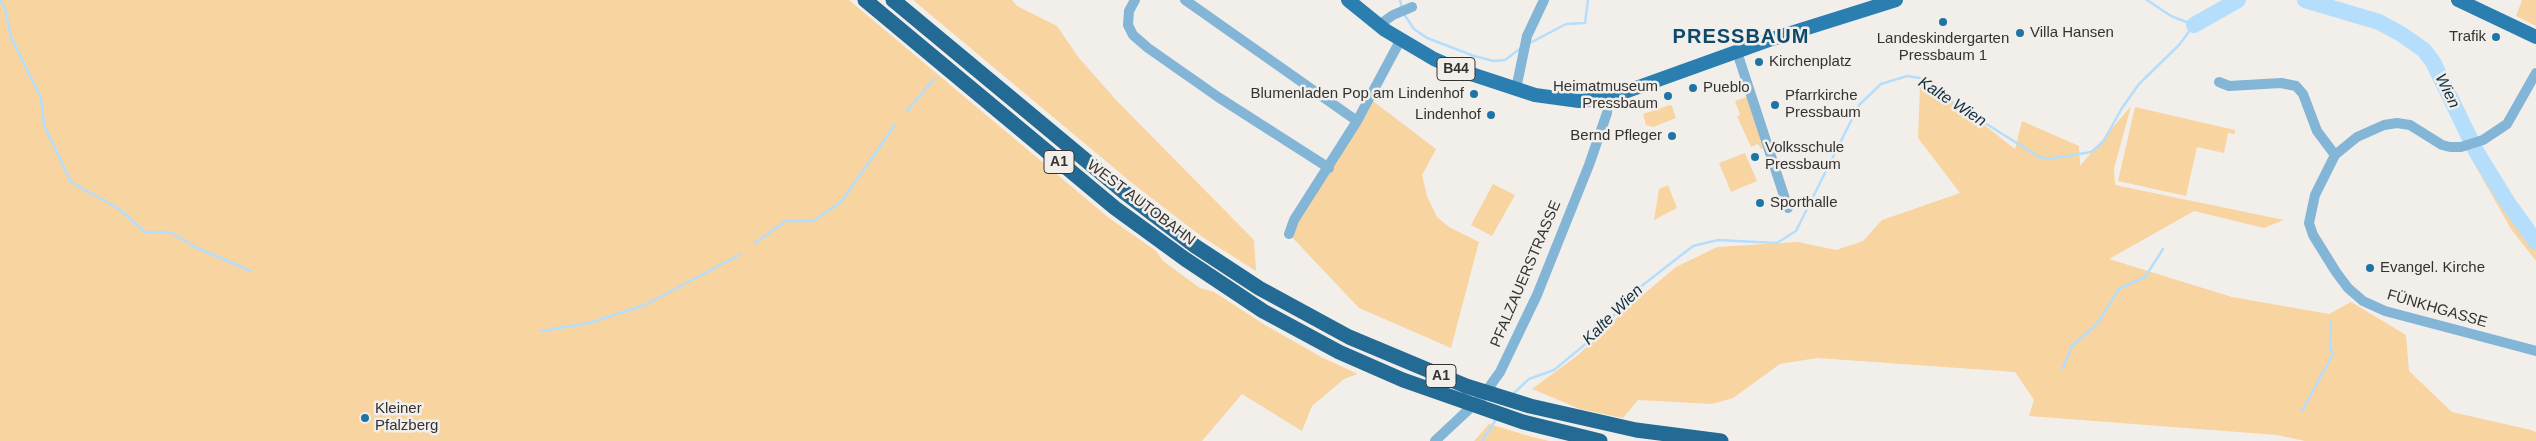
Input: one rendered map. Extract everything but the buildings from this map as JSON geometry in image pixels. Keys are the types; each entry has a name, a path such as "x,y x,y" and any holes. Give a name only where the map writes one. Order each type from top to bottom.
{"highway":[{"name":"WEST AUTOBAHN","path":"865,0 1116,208 1185,260 1263,311 1339,352 1403,380 1524,422 1600,441"},
{"name":"WEST AUTOBAHN","path":"893,0 1124,192 1195,246 1259,288 1349,337 1466,386 1530,406 1636,430 1721,441"}],"main road":[{"name":"B44","path":"1348,0 1379,25 1434,59 1459,70 1535,95 1579,102 1608,98 1737,52 1896,0"},
{"path":"2458,0 2536,37"}],"street":[{"path":"1135,0 1129,11 1128,25 1133,35 1148,48 1218,97 1329,168"},
{"path":"1185,0 1357,121"},
{"path":"1516,89 1521,56 1527,36 1544,0"},
{"path":"1379,25 1393,15 1412,7"},
{"path":"1289,234 1294,220 1329,168 1357,121 1401,39"},
{"path":"1737,52 1788,208"},
{"name":"FÜNKHGASSE","path":"2536,73 2507,124 2496,134 2483,140 2462,147 2442,145 2410,124 2397,123 2384,125 2357,137 2335,155 2315,195 2308,223 2313,235 2348,288 2363,301 2385,312 2536,351"},
{"path":"2219,82 2229,86 2281,83 2296,86 2303,94 2316,131 2335,155"},
{"name":"PFALZAUERSTRASSE","path":"1435,441 1482,397 1500,372 1536,295 1589,165 1607,113 1608,98"}],"shaded area":[{"path":"0,0 849,0 1109,218 1156,251 1163,261 1200,288 1214,292 1265,325 1323,358 1358,374 1344,379 1312,406 1302,431 1242,394 1202,441 0,441"},
{"path":"913,0 1012,0 1017,6 1057,26 1079,58 1117,101 1254,240 1256,271 1201,236 1132,183"},
{"path":"2522,0 2536,0 2536,26 2516,16"},
{"path":"1920,85 1938,89 2015,149 2022,121 2079,146 2080,166 2131,106 2114,169 2115,185 2284,220 2264,228 2194,211 2109,259 2232,297 2329,314 2351,302 2406,335 2409,371 2452,412 2531,430 2536,432 2536,441 2305,441 2277,435 2029,416 2034,400 2015,372 1817,358 1780,364 1733,398 1712,404 1638,400 1623,418 1580,409 1532,389 1578,355 1626,309 1676,267 1717,247 1798,242 1836,250 1863,241 1882,220 1960,193 1918,138"},
{"path":"1749,96 1766,147 1761,149 1758,144 1751,147 1737,116 1740,115 1735,101"},
{"path":"1369,98 1436,149 1422,175 1427,196 1437,217 1449,227 1479,242 1451,348 1359,308 1289,234"},
{"path":"1670,105 1676,118 1653,127 1646,125 1643,114"},
{"path":"2135,107 2235,130 2235,134 2228,133 2224,153 2197,147 2186,196 2118,181"},
{"path":"2479,146 2527,223 2536,233 2536,261 2511,229 2467,151"},
{"path":"1745,153 1757,181 1731,192 1719,163"},
{"path":"1493,184 1515,195 1492,236 1471,225"},
{"path":"1668,185 1677,208 1654,220 1659,189"},
{"path":"1489,424 1529,436 1549,441 1474,441"}],"waterway":[{"path":"0,0 5,8 11,37 41,98 44,125 71,182 119,209 145,232 170,232 195,247 251,271"},
{"path":"1400,0 1402,8"},
{"path":"1528,44 1566,24 1585,23 1588,0"},
{"name":"Kalte Wien","path":"1513,394 1529,379 1554,370 1594,337 1639,288 1693,246 1718,240 1777,243 1796,231 1859,105 1881,84 1907,76 1920,78 1934,91 2039,157 2049,159 2091,152 2103,142 2122,108 2139,84 2179,45 2194,25 2171,16 2147,0"},
{"name":"Wien","path":"2194,25 2238,0"},
{"name":"Wien","path":"2305,0 2379,22 2424,50 2433,62 2476,151 2508,203 2536,242"},
{"path":"1404,14 1414,29 1427,38 1474,56 1494,61 1505,60 1521,48"},
{"path":"907,111 934,79"},
{"path":"755,243 786,221 813,221 841,202 895,125"},
{"path":"2063,368 2072,346 2097,324 2119,289 2145,277 2163,249"},
{"path":"541,331 589,323 645,305 741,254"},
{"path":"2302,411 2333,354 2330,346 2331,322"},
{"name":"Kalte Wien","path":"1482,441 1497,418"}],"place":[{"name":"Landeskindergarten Pressbaum 1","path":"1943,22"},
{"name":"Villa Hansen","path":"2020,33"},
{"name":"Trafik","path":"2496,37"},
{"name":"Kirchenplatz","path":"1759,62"},
{"name":"Pueblo","path":"1693,88"},
{"name":"Blumenladen Pop am Lindenhof","path":"1474,94"},
{"name":"Heimatmuseum Pressbaum","path":"1668,96"},
{"name":"Pfarrkirche Pressbaum","path":"1775,105"},
{"name":"Lindenhof","path":"1491,115"},
{"name":"Bernd Pfleger","path":"1672,136"},
{"name":"Volksschule Pressbaum","path":"1755,157"},
{"name":"Sporthalle","path":"1760,203"},
{"name":"Evangel. Kirche","path":"2370,268"},
{"name":"Kleiner Pfalzberg","path":"365,418"}],"district":[{"name":"PRESSBAUM","path":"1741,37"}]}
